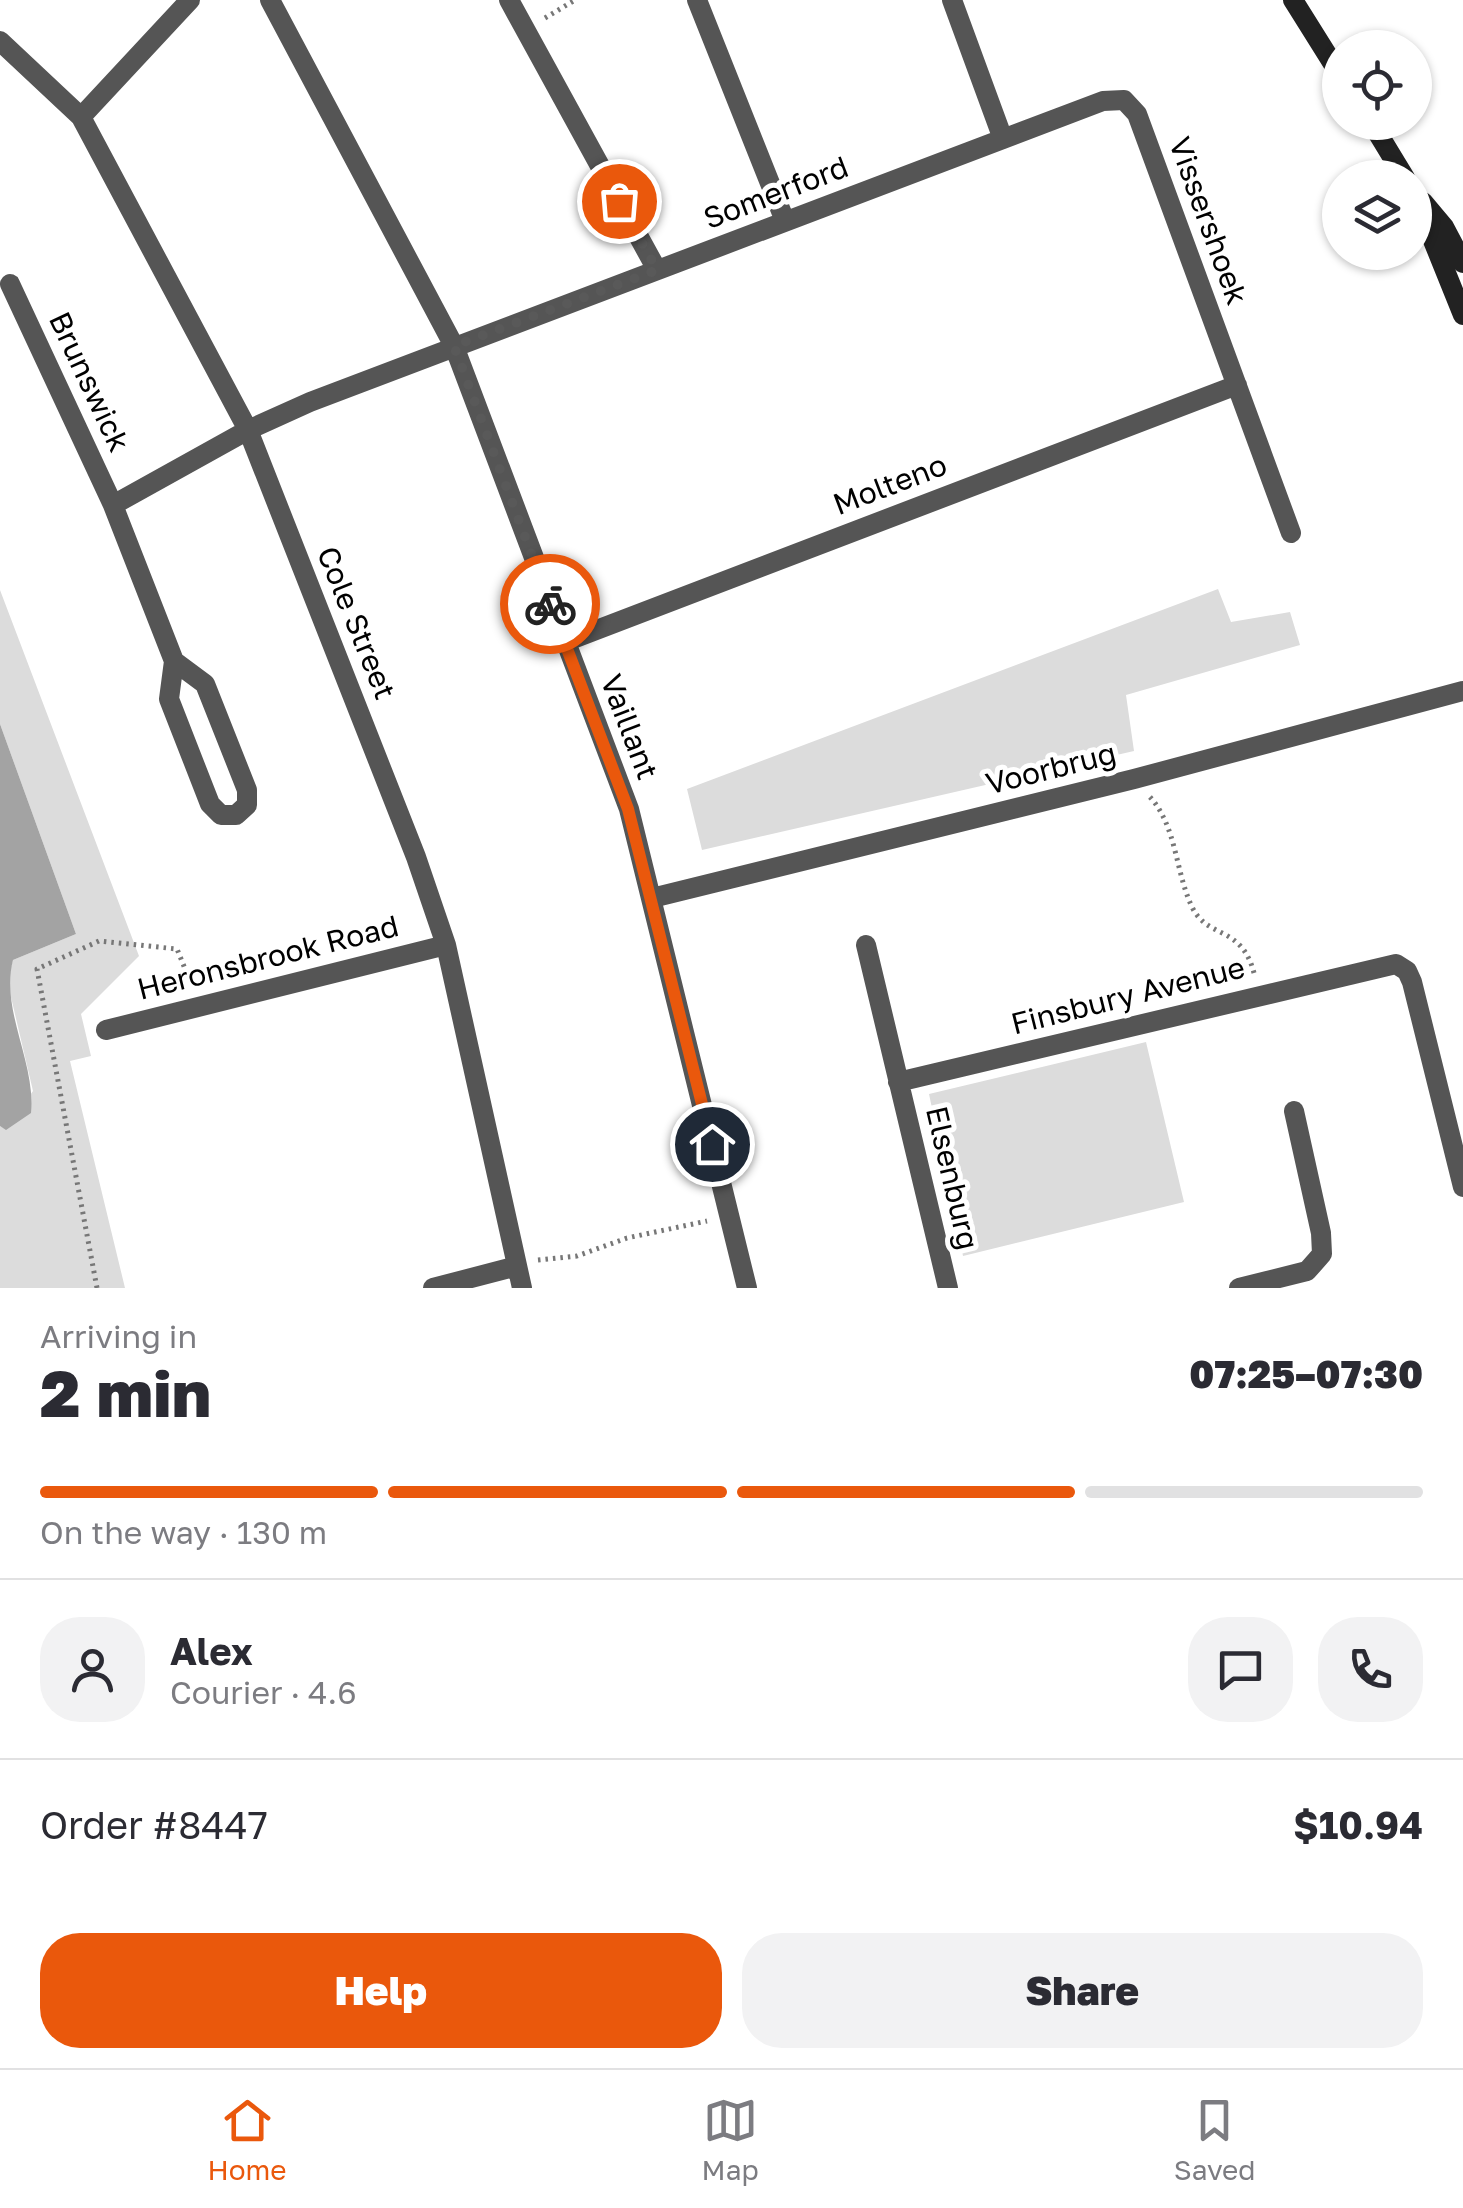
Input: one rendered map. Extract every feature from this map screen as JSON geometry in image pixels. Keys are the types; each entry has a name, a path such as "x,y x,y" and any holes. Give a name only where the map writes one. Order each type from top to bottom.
{"main road":[{"path":"1293,0 1322,47"},
{"path":"1432,213 1444,227 1463,264"},
{"path":"1432,237 1463,316"}],"street":[{"path":"81,117 190,0"},
{"name":"Vaillant","path":"270,0 454,346 628,809 747,1288"},
{"path":"508,0 657,270"},
{"path":"696,0 784,221"},
{"path":"952,0 1003,139"},
{"name":"Cole Street","path":"0,41 81,117 248,430 410,841 446,946 522,1288"},
{"name":"Vissershoek","path":"1103,101 1124,100 1137,114 1291,532"},
{"name":"Somerford","path":"248,430 454,346 1103,101"},
{"name":"Brunswick","path":"10,284 112,505 174,660 168,699 210,804 221,815 236,815 247,805 247,790 206,684 174,660"},
{"name":"Molteno","path":"564,642 1236,385"},
{"name":"Brunswick","path":"112,505 248,430"},
{"name":"Voorbrug","path":"652,898 1134,780 1463,691"},
{"name":"Elsenburg","path":"866,945 948,1288"},
{"name":"Heronsbrook Road","path":"106,1030 446,946"},
{"name":"Finsbury Avenue","path":"898,1082 1396,964 1407,971 1412,982 1463,1187"},
{"path":"1239,1288 1307,1271 1322,1254 1321,1233 1294,1111"},
{"path":"433,1288 517,1266"}],"path":[{"path":"525,30 575,0"},
{"path":"1134,780 1162,810 1192,908 1210,926 1230,934 1244,947 1259,995"},
{"path":"97,1288 36,969 99,940 177,949 200,1006"},
{"path":"517,1266 576,1256 627,1238 729,1216"}],"shaded area":[{"path":"1218,589 1231,622 1290,612 1300,645 1126,695 1134,751 702,850 687,789"},
{"path":"0,590 139,956 81,1014 91,1056 70,1061 125,1288 0,1288 0,1126 6,1129 33,1091 7,980 13,960 76,934 0,724"},
{"path":"0,724 76,934 13,960 11,998 28,1075 31,1113 6,1130 0,1126"},
{"path":"1146,1042 1184,1202 963,1256 929,1094"}],"way so far":[{"path":"550,604 454,346 657,270 619,201"}],"route":[{"path":"550,604 637,837 712,1144"}]}
